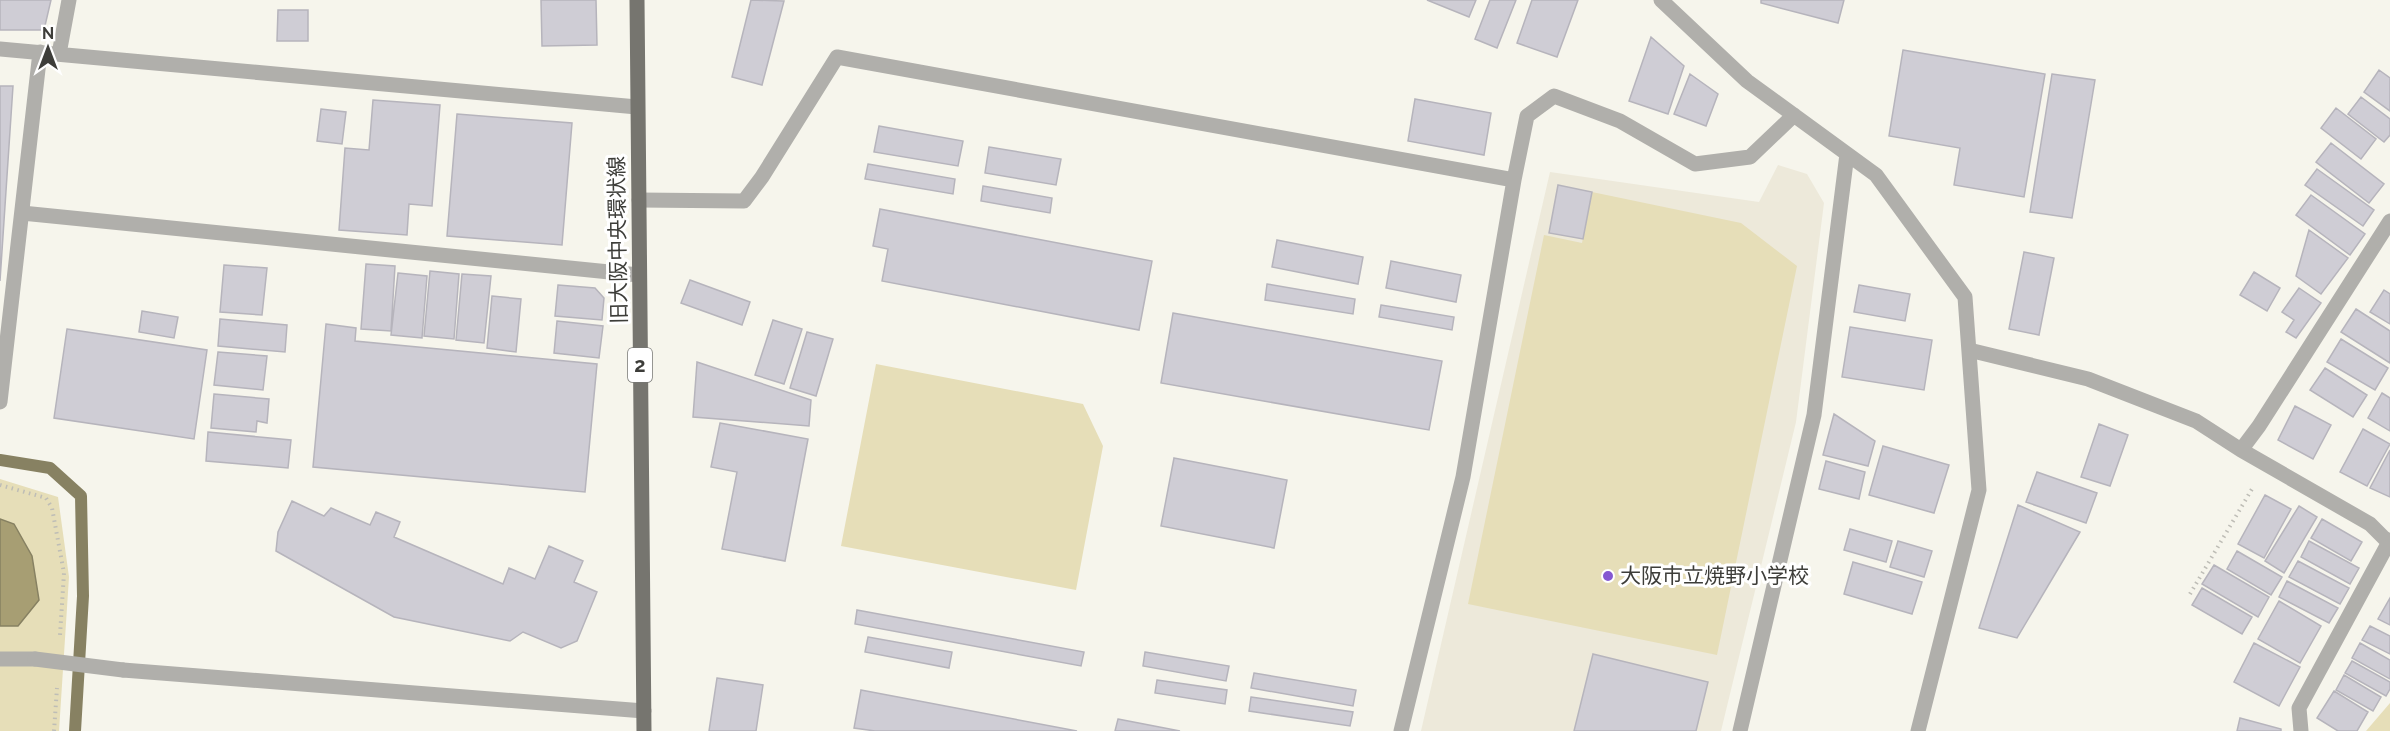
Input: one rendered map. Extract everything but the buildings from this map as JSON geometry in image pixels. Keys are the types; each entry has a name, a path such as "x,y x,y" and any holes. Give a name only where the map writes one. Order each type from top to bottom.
{"main road":[{"name":"旧大阪中央環状線","path":"637,0 644,731"}],"street":[{"path":"59,54 69,0"},
{"path":"1661,0 1747,81 1876,175 1965,297 1979,490 1918,731"},
{"path":"0,49 637,107"},
{"path":"0,402 40,52"},
{"path":"639,200 744,201 762,177 837,57 1514,180"},
{"path":"1401,731 1463,477 1527,116 1554,96 1620,121 1695,165 1750,157 1794,115"},
{"path":"1740,731 1814,415 1847,154"},
{"path":"22,213 639,275"},
{"path":"2241,450 2259,426 2390,221"},
{"path":"1969,350 2088,379 2196,421 2241,450 2370,524 2390,542 2299,708 2301,731"},
{"path":"0,659 35,659 123,670 644,711"}],"path":[{"path":"2190,594 2266,464"},
{"path":"0,485 46,498 52,508 64,573 60,641"},
{"path":"54,731 57,686"}],"shaded area":[{"name":"大阪市立焼野小学校","path":"1778,165 1807,174 1824,203 1796,422 1721,731 1421,731 1550,172 1759,202"},
{"name":"大阪市立焼野小学校","path":"1592,192 1741,223 1797,266 1717,655 1468,604 1544,235 1582,243"},
{"path":"876,364 1083,404 1103,446 1076,590 841,546"},
{"path":"0,479 58,497 69,577 59,731 0,731"},
{"path":"0,519 14,524 32,556 39,600 18,626 0,626"},
{"path":"2390,703 2390,731 2366,731"}],"waterway":[{"path":"0,460 50,468 81,496 83,596 75,731"}],"place":[{"name":"大阪市立焼野小学校","path":"1608,576"}]}
